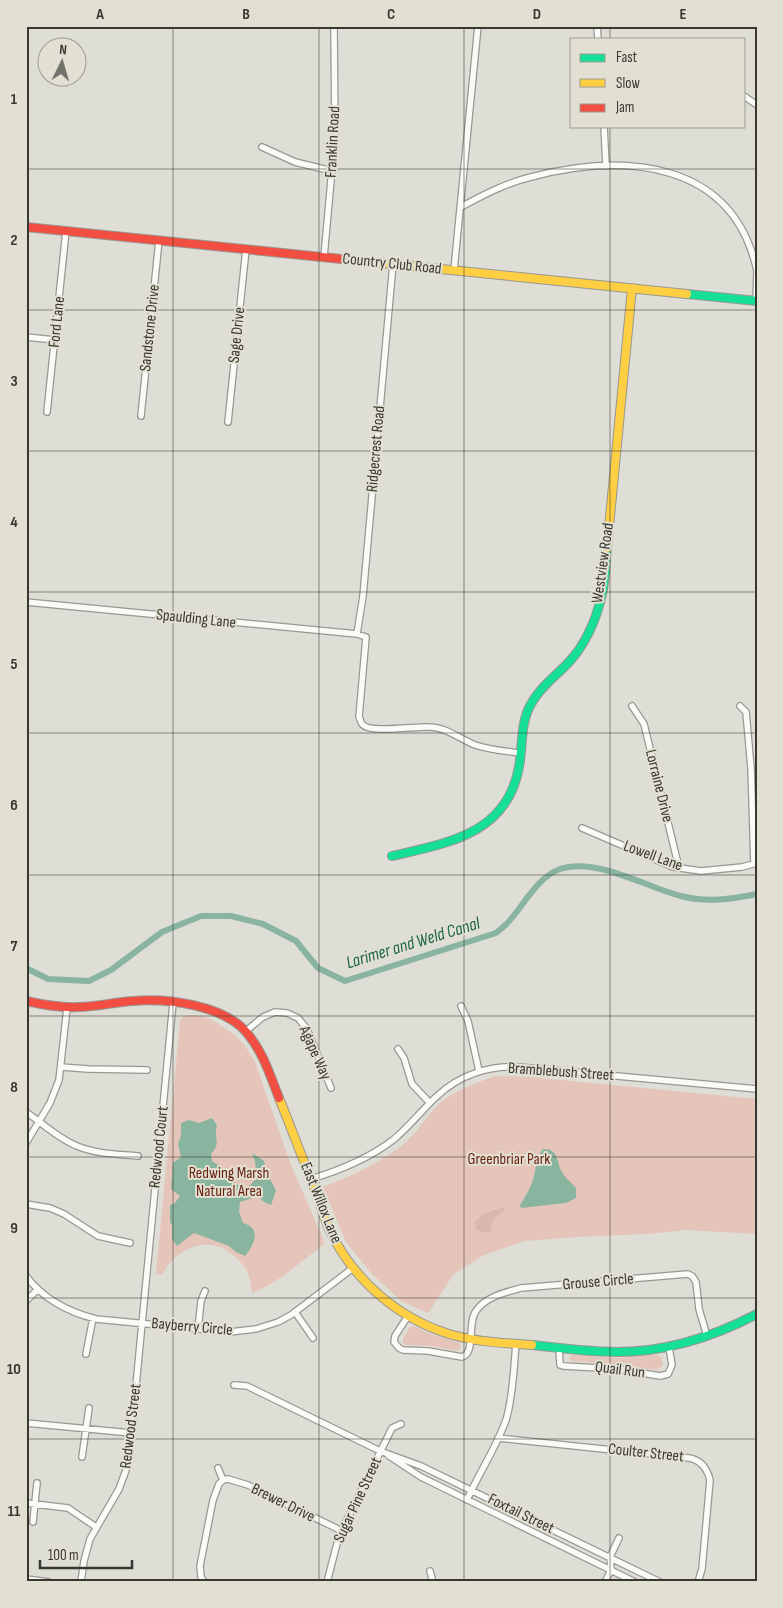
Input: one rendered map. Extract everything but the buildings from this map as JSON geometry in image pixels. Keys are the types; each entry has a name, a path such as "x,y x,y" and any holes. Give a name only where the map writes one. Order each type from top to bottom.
{"street":[{"name":"Franklin Road","path":"324,257 335,136 334,26"},
{"path":"454,270 478,26"},
{"path":"746,97 757,105"},
{"path":"604,128 606,166"},
{"path":"262,146 295,162 332,171"},
{"path":"461,207 487,193 529,177 569,169 606,166 642,167 682,176 712,194 725,206 740,225 753,255 757,271 756,301"},
{"name":"Country Club Road","path":"26,227 756,301"},
{"name":"Ford Lane","path":"47,412 66,231"},
{"name":"Sandstone Drive","path":"141,416 159,240"},
{"name":"Sage Drive","path":"228,422 246,249"},
{"name":"Ridgecrest Road","path":"357,634 365,572 393,264"},
{"name":"Westview Road","path":"392,856 469,835 481,828 497,814 512,792 517,779 525,716 529,706 538,691 574,656 591,627 602,596 632,288"},
{"path":"26,337 55,340"},
{"name":"Spaulding Lane","path":"26,602 357,634 366,637 359,717 367,728 393,730 414,726 432,727 444,729 474,744 490,749 520,753"},
{"name":"Lorraine Drive","path":"632,706 644,724 678,868"},
{"path":"740,706 746,712 755,864"},
{"name":"Lowell Lane","path":"582,828 678,868 701,871 755,864"},
{"name":"East Willox Lane","path":"26,1000 67,1008 133,1000 173,1003 212,1009 230,1018 254,1040 263,1057 331,1232 353,1268 389,1304 408,1316 441,1331 471,1338 516,1343 619,1352 645,1351 669,1347 707,1336 757,1314"},
{"name":"Redwood Court","path":"146,1292 173,1003"},
{"path":"461,1006 468,1021 478,1071"},
{"path":"26,1143 40,1122 55,1093 61,1067 67,1008"},
{"name":"Agape Way","path":"246,1031 263,1017 275,1012 287,1012 298,1018 307,1029 331,1088"},
{"path":"398,1050 404,1058 412,1084 430,1104"},
{"name":"Bramblebush Street","path":"311,1179 349,1166 378,1151 404,1130 440,1093 452,1084 478,1071 504,1066 520,1067 757,1089"},
{"path":"61,1067 147,1070"},
{"path":"26,1112 78,1147 138,1156"},
{"path":"26,1204 50,1208 64,1214 98,1236 130,1244"},
{"name":"Bayberry Circle","path":"26,1276 56,1304 93,1318 230,1332 256,1329 278,1322 295,1312 353,1268"},
{"name":"Grouse Circle","path":"471,1338 471,1320 477,1309 487,1300 515,1290 688,1274 694,1277 696,1282 699,1309 707,1336"},
{"path":"26,1301 38,1289"},
{"path":"198,1329 201,1301 205,1291"},
{"name":"Redwood Street","path":"81,1582 88,1546 96,1527 124,1478 129,1458 146,1292"},
{"path":"295,1312 313,1338"},
{"path":"408,1316 394,1340 397,1347 403,1350 428,1351 464,1357 468,1353 471,1338"},
{"path":"86,1354 93,1318"},
{"path":"467,1500 498,1438 509,1408 516,1343"},
{"name":"Quail Run","path":"559,1347 560,1365 563,1366 618,1368 660,1376 668,1374 672,1368 669,1347"},
{"name":"Foxtail Street","path":"234,1385 240,1384 251,1387 380,1451 421,1477 635,1582"},
{"path":"82,1457 89,1408"},
{"path":"26,1423 131,1433"},
{"name":"Sugar Pine Street","path":"327,1582 336,1545 342,1531 392,1428 401,1424"},
{"name":"Coulter Street","path":"498,1438 689,1458 699,1461 708,1473 710,1480 702,1569 698,1582"},
{"name":"Foxtail Street","path":"380,1451 421,1466 660,1582"},
{"path":"204,1582 201,1577 200,1566 214,1496 219,1484 223,1480 218,1468"},
{"name":"Brewer Drive","path":"223,1480 232,1480 248,1485 342,1531"},
{"path":"33,1522 37,1483"},
{"path":"26,1503 68,1508 96,1527"},
{"path":"605,1582 610,1570 610,1557 619,1538"},
{"path":"430,1571 433,1582"},
{"path":"26,1580 49,1582"}],"green space":[{"name":"Redwing Marsh Natural Area","path":"192,1015 205,1017 235,1035 255,1062 291,1165 324,1241 323,1245 289,1272 271,1284 252,1293 248,1274 243,1265 233,1255 218,1246 201,1245 185,1250 170,1263 162,1275 156,1274 180,1021 183,1017"},
{"name":"Greenbriar Park","path":"495,1076 530,1077 757,1099 757,1234 686,1230 524,1241 482,1256 453,1275 428,1313 401,1301 371,1273 346,1242 323,1187 378,1162 407,1141 446,1098 466,1087"},
{"path":"414,1326 431,1334 460,1343 460,1349 456,1351 432,1346 405,1345 403,1338 410,1327"},
{"path":"572,1355 617,1358 657,1355 662,1358 663,1365 655,1370 572,1361 569,1359"}],"shaded area":[{"path":"212,1118 217,1125 217,1143 211,1154 212,1161 233,1175 235,1184 248,1187 257,1178 252,1153 264,1161 267,1173 276,1191 271,1205 264,1202 258,1196 240,1202 239,1212 243,1223 251,1227 255,1234 252,1246 245,1256 229,1246 194,1233 177,1246 172,1239 170,1205 175,1203 180,1196 171,1189 173,1163 181,1157 178,1144 181,1136 181,1123 189,1120 199,1123"},
{"path":"543,1149 548,1149 554,1153 563,1174 576,1188 576,1198 566,1203 521,1208 520,1205 532,1183"},
{"path":"502,1207 505,1210 494,1219 490,1227 492,1231 485,1233 476,1229 475,1222 482,1215"}],"waterway":[{"name":"Larimer and Weld Canal","path":"26,968 48,979 89,981 111,970 162,932 201,916 231,916 263,924 296,941 318,968 345,981 496,933 508,922 538,884 552,873 574,866 605,870 667,892 691,898 719,900 757,894"}],"traffic: fast":[{"path":"687,294 757,301"},
{"path":"392,856 434,846 472,832 488,821 502,807 512,790 519,767 523,727 527,711 544,687 575,655 593,623 603,592 607,548"},
{"path":"532,1345 606,1352 654,1349 689,1342 707,1336 757,1314"}],"traffic: slow":[{"path":"361,261 687,294"},
{"path":"607,548 632,288"},
{"path":"279,1098 331,1233 352,1267 365,1282 396,1308 430,1327 469,1339 532,1345"}],"traffic: jam":[{"path":"26,227 361,261"},
{"path":"26,1001 52,1006 72,1007 147,1000 178,1002 210,1010 237,1023 253,1040 262,1056 279,1098"}]}
